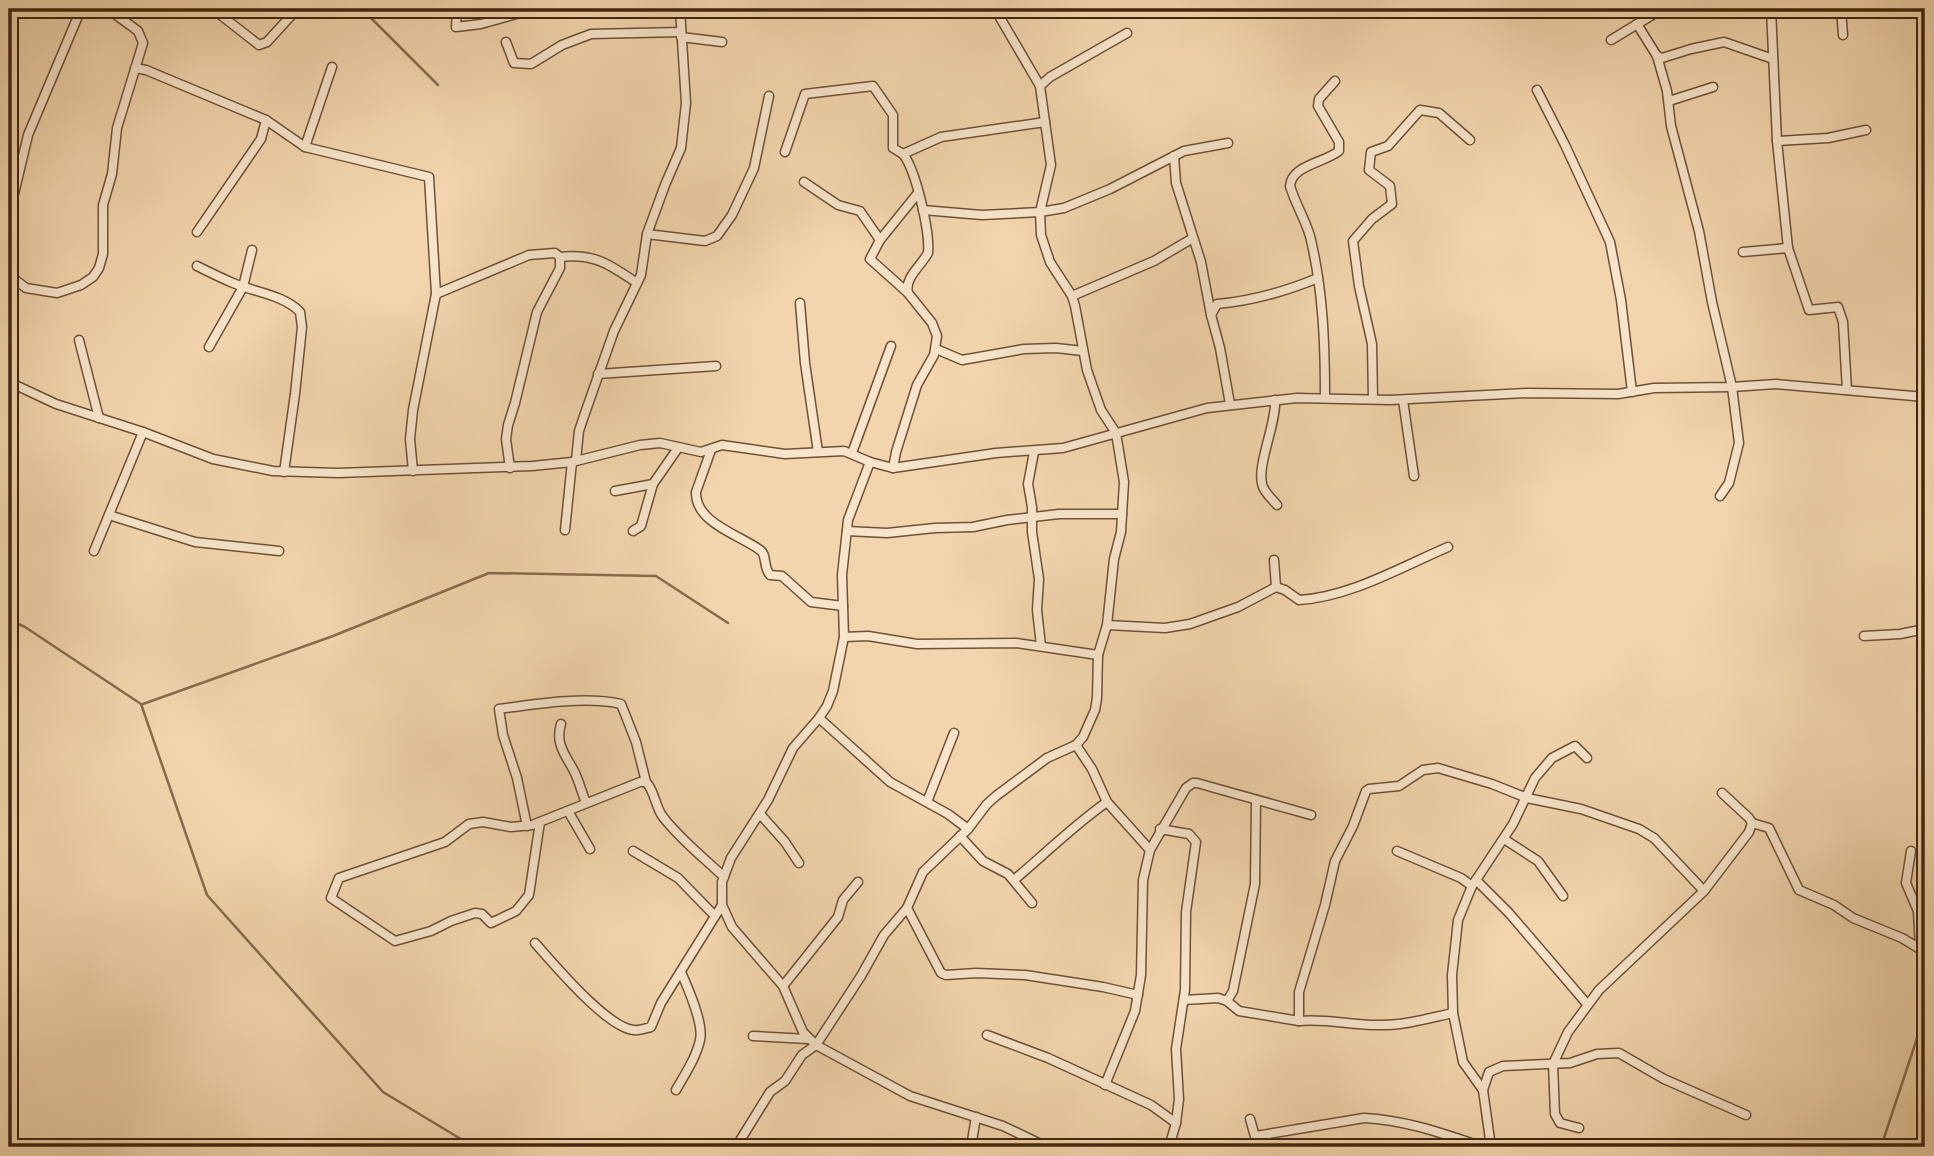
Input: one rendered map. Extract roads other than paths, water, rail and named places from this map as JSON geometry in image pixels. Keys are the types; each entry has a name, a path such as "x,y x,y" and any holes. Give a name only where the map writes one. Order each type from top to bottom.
{"street":[{"path":"9,215 28,135 81,9"},
{"path":"9,275 26,288 57,293 81,285 93,277 99,268 103,254 103,205 112,174 117,128 143,43 138,32 108,9"},
{"path":"117,15 127,9"},
{"path":"212,9 259,45 267,43 297,9"},
{"path":"457,9 456,27 481,24 534,9"},
{"path":"565,530 579,431 618,320 637,283 647,234 664,185 681,148 685,103 680,9"},
{"path":"736,1147 770,1092 785,1081 802,1055 816,1045 884,935 907,908 923,872 968,829 996,796 1047,758 1076,745 1083,737 1095,710 1097,654 1107,625 1114,559 1121,532 1124,482 1116,433 1101,410 1087,370 1072,296 1050,262 1041,235 1040,212 1051,164 1040,86 995,9"},
{"path":"1611,40 1662,9"},
{"path":"1771,9 1777,141 1788,248 1809,310 1839,307 1843,322 1847,390"},
{"path":"1840,9 1843,35"},
{"path":"1637,24 1657,56 1669,102 1671,126 1699,231 1732,387 1739,443 1729,483 1720,496"},
{"path":"1040,86 1049,77 1127,33"},
{"path":"506,42 514,63 531,64 562,45 591,34 681,34 722,42"},
{"path":"1657,56 1662,58 1724,42 1773,59"},
{"path":"306,147 332,67"},
{"path":"135,68 146,70 266,120 306,147 429,177 436,294 413,410 410,439 413,471"},
{"path":"1325,398 1325,344 1318,278 1309,233 1293,194 1291,180 1295,173 1303,168 1329,159 1339,151 1339,142 1318,106 1319,99 1335,81"},
{"path":"785,152 805,94 873,86 893,115 893,148 903,155 913,174 923,210 928,253 908,281 908,293"},
{"path":"1669,102 1713,87"},
{"path":"1537,90 1609,242 1621,300 1632,393"},
{"path":"647,234 705,241 718,236 732,215 754,168 769,96"},
{"path":"1373,399 1373,344 1359,286 1353,241 1372,219 1392,204 1390,186 1368,170 1371,152 1388,146 1420,110 1439,113 1470,141"},
{"path":"197,232 261,139 266,120"},
{"path":"903,155 941,137 1045,122"},
{"path":"1777,141 1828,138 1866,130"},
{"path":"923,210 982,215 1064,208 1110,189 1184,151 1228,143"},
{"path":"1174,156 1176,183 1194,239 1220,348 1230,404"},
{"path":"804,183 838,205 860,211 880,240"},
{"path":"893,468 917,385 936,349 936,329 908,293 870,258 880,240 918,193"},
{"path":"1072,296 1154,261 1194,239"},
{"path":"1742,252 1788,248"},
{"path":"209,347 243,287 252,250"},
{"path":"436,294 529,255 555,253 561,257 579,255 604,261 637,283"},
{"path":"510,468 506,439 508,425 516,403 537,312 560,268 561,257"},
{"path":"197,266 294,306 300,312 302,327 284,471"},
{"path":"1211,315 1217,304 1248,302 1284,292 1318,278"},
{"path":"800,303 805,363 818,452"},
{"path":"79,340 99,418"},
{"path":"852,453 891,346"},
{"path":"936,349 962,360 1024,349 1083,351"},
{"path":"598,374 716,366"},
{"path":"9,382 56,404 143,432 214,459 284,471 510,468 574,461 640,445 660,443 701,452 722,445 785,454 844,451 893,468 996,453 1034,452 1083,443 1207,408 1275,400 1403,400 1506,394 1632,393 1654,388 1776,384 1925,397"},
{"path":"1275,400 1275,413 1261,480 1267,494 1277,505"},
{"path":"1403,400 1414,476"},
{"path":"94,551 143,432"},
{"path":"633,531 641,526 653,484 678,448"},
{"path":"711,450 696,492 697,503 704,516 738,539 762,550 765,554 765,569 770,575 782,576 808,601 843,606"},
{"path":"1034,452 1028,477 1039,579 1037,602 1041,646"},
{"path":"870,462 848,520 842,575 844,637 833,691 820,718 793,748 760,814 741,838 723,877 723,905 732,927 783,986 808,1039 816,1045 909,1096 1003,1126 1047,1147"},
{"path":"615,491 653,484"},
{"path":"847,531 887,533 972,527 1032,516 1122,514"},
{"path":"109,515 195,542 279,551"},
{"path":"1276,587 1299,600 1317,599 1356,586 1448,547"},
{"path":"1274,560 1276,587"},
{"path":"1107,625 1178,627 1238,607 1276,587"},
{"path":"1864,636 1900,634 1925,629"},
{"path":"844,637 868,636 917,644 1009,643 1097,654"},
{"path":"527,826 499,709 550,703 610,701 621,704 636,742 646,782 662,816 723,877"},
{"path":"820,718 890,782 968,829"},
{"path":"561,724 558,738 563,753 575,772 586,803"},
{"path":"927,802 954,733"},
{"path":"1076,745 1087,759 1107,802 1150,850"},
{"path":"1483,1090 1463,1062 1453,1013 1452,975 1456,931 1463,904 1504,839 1535,778 1552,758 1575,746 1587,758"},
{"path":"1299,1021 1299,992 1325,905 1335,860 1353,826 1366,791 1373,787 1399,786 1423,770 1438,768 1527,798 1581,809 1639,829 1664,845 1704,891"},
{"path":"540,822 529,895 516,911 491,923 482,914 475,913 432,931 396,941 331,898 339,878 445,842 469,824 527,826 639,782 646,782"},
{"path":"1105,1085 1135,1011 1141,975 1143,880 1150,850 1186,788 1192,783 1311,815"},
{"path":"1722,793 1752,823 1769,828 1799,890 1923,951"},
{"path":"1227,1001 1233,991 1253,894 1256,800"},
{"path":"1014,880 1107,802"},
{"path":"568,811 590,849"},
{"path":"760,814 785,842 799,863"},
{"path":"1578,1128 1557,1120 1553,1064 1568,1032 1587,1004 1616,971 1704,891 1749,832 1752,823"},
{"path":"1160,829 1189,834 1196,842 1186,912 1184,1000 1176,1049 1179,1099 1169,1147"},
{"path":"960,836 983,861 1008,874 1032,903"},
{"path":"1504,839 1538,861 1563,895"},
{"path":"1397,850 1474,883 1509,914 1587,1004"},
{"path":"1911,850 1906,883 1918,911 1923,951"},
{"path":"633,851 678,878 715,916"},
{"path":"783,986 838,917 842,900 858,882"},
{"path":"536,943 572,985 614,1021 635,1030 651,1027 661,1003 723,905"},
{"path":"907,908 941,973 946,975 1025,975 1102,986 1138,995"},
{"path":"676,1090 694,1059 701,1039 696,1004 681,972"},
{"path":"1184,1000 1218,998 1227,1001 1239,1012 1299,1021 1328,1020 1383,1025 1408,1023 1453,1013"},
{"path":"987,1035 1048,1058 1151,1105 1176,1123"},
{"path":"753,1036 808,1039"},
{"path":"1491,1147 1483,1090 1489,1072 1503,1066 1570,1063 1597,1054 1619,1052 1664,1079 1746,1115"},
{"path":"971,1147 976,1117"},
{"path":"1256,1136 1364,1118 1424,1127 1483,1147"},
{"path":"1250,1119 1258,1147"}],"waterway":[{"path":"362,9 438,85"},
{"path":"143,704 333,636 489,573 656,576 728,623"},
{"path":"9,620 25,627 141,704 207,895 383,1092 474,1147"},
{"path":"1881,1147 1925,1014"}]}
